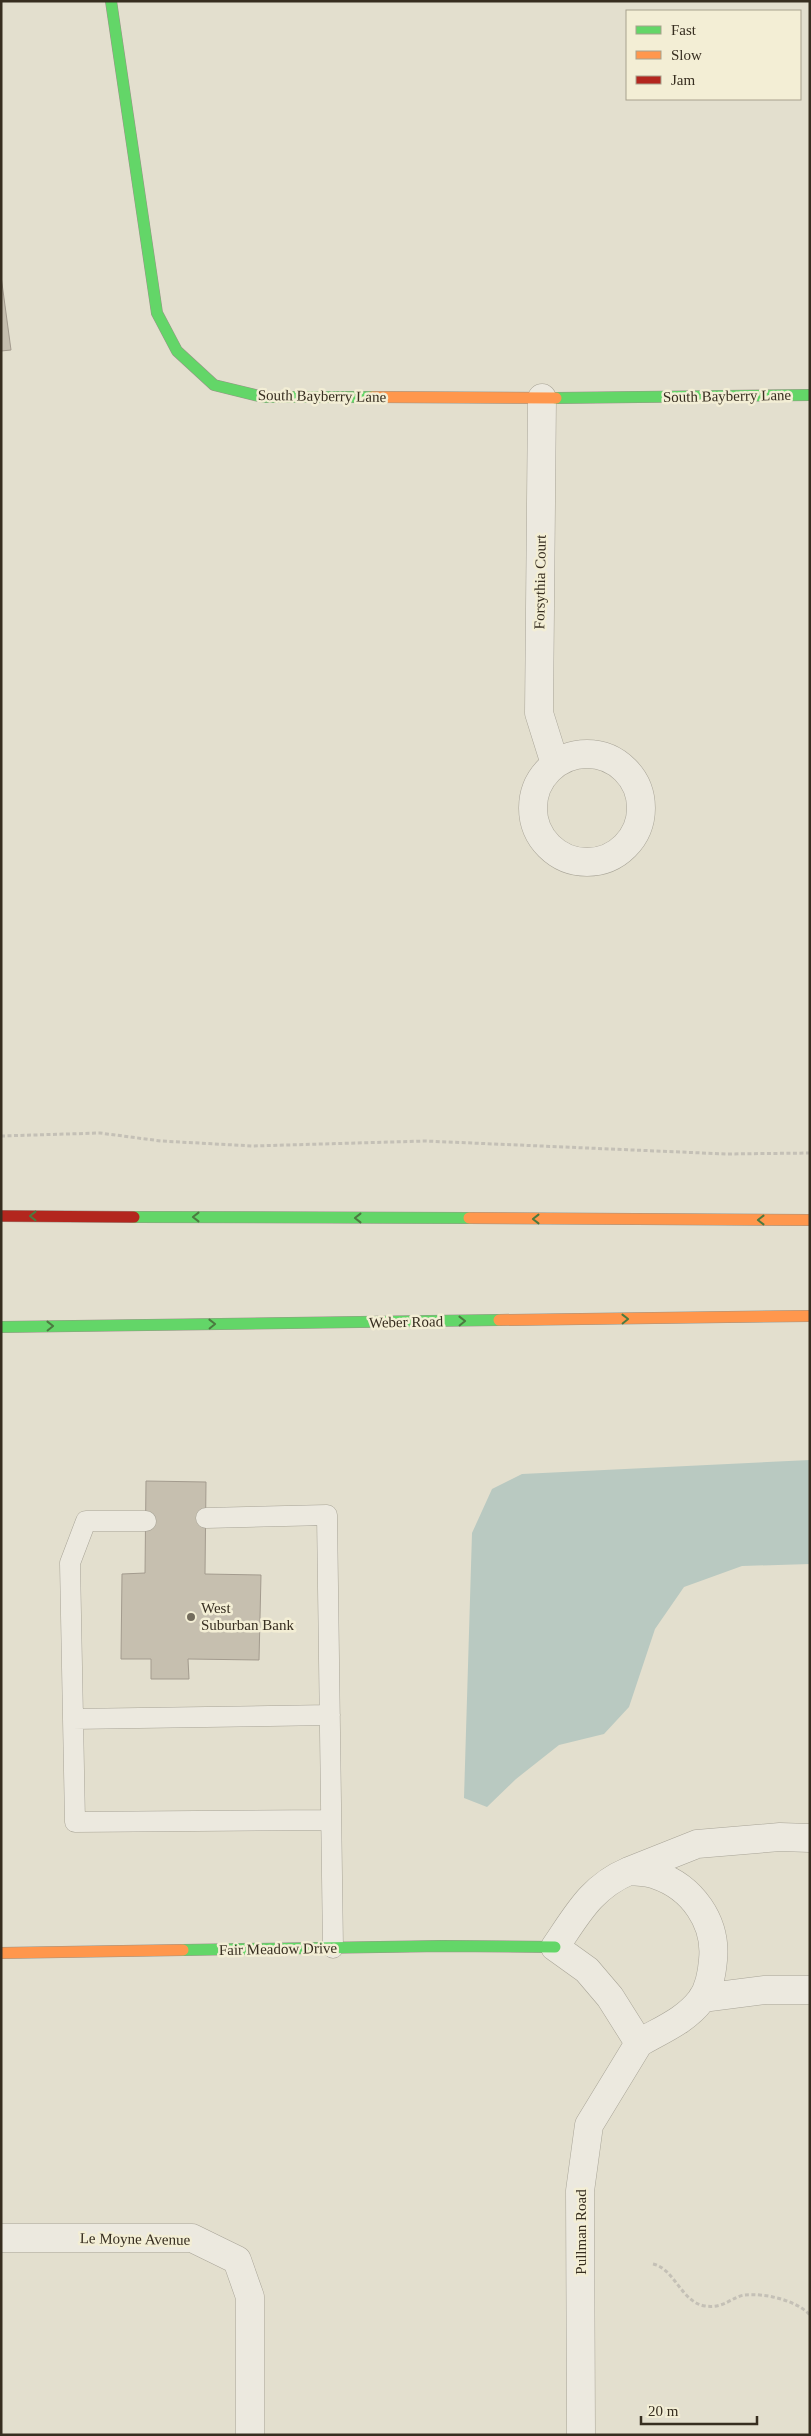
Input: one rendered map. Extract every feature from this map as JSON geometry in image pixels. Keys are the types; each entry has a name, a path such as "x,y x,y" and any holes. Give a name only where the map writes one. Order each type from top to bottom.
{"main road":[{"name":"South Bayberry Lane","path":"111,1 157,313 177,350 214,384 263,398 542,398 810,395"},
{"path":"1,1216 810,1220"},
{"name":"Weber Road","path":"1,1327 810,1316"},
{"name":"Fair Meadow Drive","path":"1,1954 442,1946 555,1948"}],"street":[{"name":"Forsythia Court","path":"542,398 539,713 554,764"},
{"path":"629,1872 655,1874 678,1885 697,1903 710,1925 714,1950 712,1975 702,1998 683,2019 638,2043 610,1997 587,1970 555,1948 586,1900 619,1876 697,1844 780,1837 810,1838"},
{"path":"702,1998 765,1990 810,1990"},
{"name":"Pullman Road","path":"581,2435 580,2191 589,2124 638,2043"},
{"name":"Le Moyne Avenue","path":"1,2238 192,2238 237,2260 250,2297 250,2435"}],"lane":[{"path":"206,1518 328,1515 333,1948"},
{"path":"146,1521 86,1521 70,1563 75,1822 331,1820"},
{"path":"73,1719 330,1715"}],"path":[{"path":"1,1136 100,1133 161,1141 253,1146 425,1141 726,1154 810,1153"},
{"path":"653,2264 662,2266 691,2299 705,2306 726,2304 744,2294 787,2301 810,2316"}],"shaded area":[{"path":"810,1460 810,1564 742,1566 684,1587 655,1629 629,1707 604,1734 559,1745 516,1779 487,1807 464,1798 472,1533 492,1489 522,1474"}],"building":[{"path":"1,276 11,350 1,351"},
{"name":"West Suburban Bank","path":"146,1481 206,1482 205,1574 261,1575 259,1660 188,1659 189,1679 151,1679 151,1659 121,1659 122,1574 145,1573"}],"traffic: fast":[{"path":"111,1 157,313 177,351 214,385 263,397 372,397"},
{"path":"556,398 810,395"},
{"path":"134,1217 469,1218"},
{"path":"1,1327 499,1320"},
{"path":"183,1950 442,1946 555,1947"}],"traffic: slow":[{"path":"372,397 556,398"},
{"path":"469,1218 810,1220"},
{"path":"499,1320 810,1316"},
{"path":"1,1953 183,1950"}],"traffic: jam":[{"path":"1,1216 134,1217"}],"place":[{"name":"West Suburban Bank","path":"191,1617"}]}
